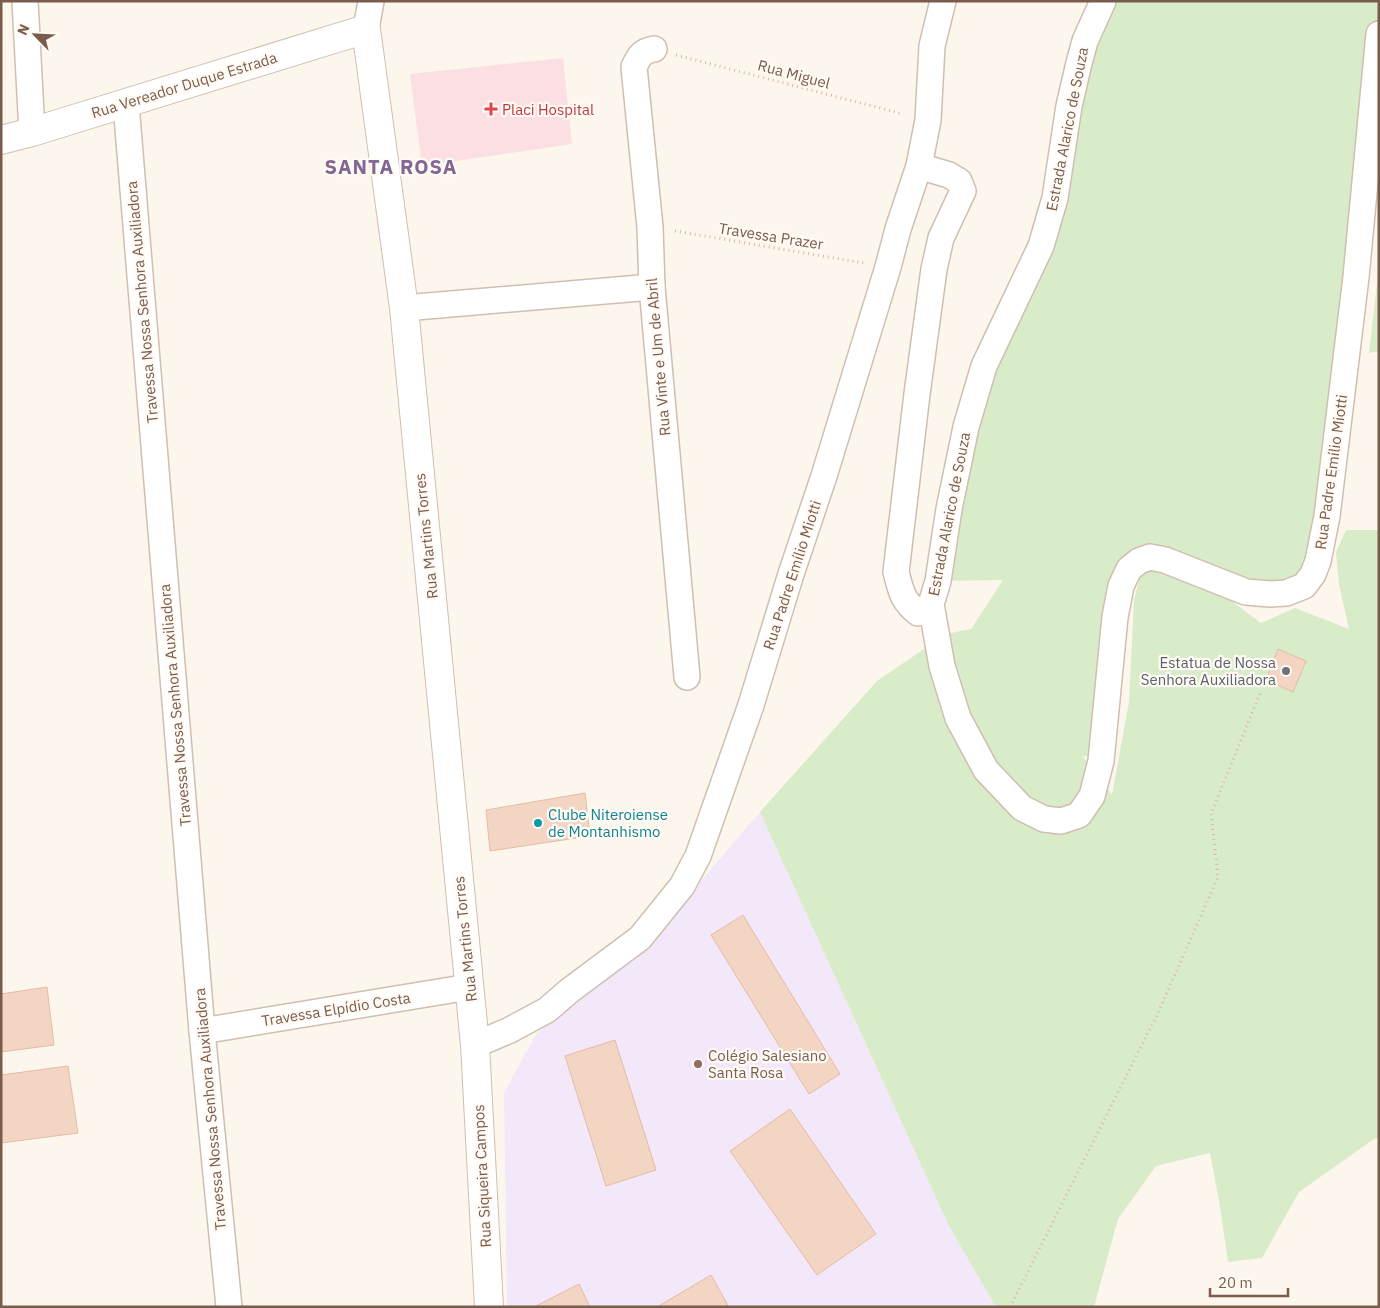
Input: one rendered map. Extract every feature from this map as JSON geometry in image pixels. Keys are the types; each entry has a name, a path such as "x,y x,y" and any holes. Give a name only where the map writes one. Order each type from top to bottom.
{"street":[{"path":"26,1 32,132"},
{"path":"366,29 371,1"},
{"name":"Rua Padre Emílio Miotti","path":"475,1045 510,1030 548,1010 569,991 640,938 682,886 698,856 751,705 791,574 824,476 898,229 919,166 928,120 932,46 943,1"},
{"name":"Estrada Alarico de Souza","path":"919,166 954,178 959,181 963,191 941,238 934,269 896,572 901,594 908,605 918,612 930,604 938,581 949,509 966,427 984,366 1041,246 1055,198 1069,106 1078,63 1085,41 1103,1"},
{"name":"Rua Vereador Duque Estrada","path":"1,140 126,104 366,29"},
{"name":"Rua Martins Torres","path":"366,29 404,308 475,1045"},
{"name":"Rua Padre Emílio Miotti","path":"930,604 942,666 958,718 986,770 1022,808 1044,819 1061,821 1079,815 1092,796 1101,761 1115,617 1121,586 1129,569 1139,561 1150,557 1165,560 1246,592 1286,593 1304,586 1313,574 1318,560 1327,516 1356,278 1379,34"},
{"name":"Rua Vinte e Um de Abril","path":"654,50 643,51 638,56 634,67 650,227 652,287 687,677"},
{"name":"Travessa Nossa Senhora Auxiliadora","path":"126,104 202,1031 229,1307"},
{"path":"404,308 652,287"},
{"name":"Travessa Elpídio Costa","path":"202,1031 470,987"},
{"name":"Rua Siqueira Campos","path":"475,1045 489,1307"}],"path":[{"name":"Rua Miguel","path":"654,50 928,120"},
{"name":"Travessa Prazer","path":"650,227 888,267"},
{"path":"1010,1307 1158,1015 1218,876 1211,814 1261,690"}],"shaded area":[{"name":"Placi Hospital","path":"563,58 572,144 422,166 410,74"},
{"name":"Colégio Salesiano Santa Rosa","path":"760,812 949,1226 996,1307 507,1307 504,1093 536,1034 650,940"}],"green space":[{"path":"1103,1 1379,1 1379,34 1318,561 1286,593 1165,560 1129,569 1101,761 1082,755 1112,795 1129,702 1134,600 1142,570 1188,574 1229,599 1261,623 1295,608 1349,629 1339,585 1336,552 1346,530 1379,530 1379,1138 1374,1139 1299,1192 1262,1258 1228,1262 1210,1153 1156,1166 1118,1219 1094,1307 996,1307 949,1226 760,812 877,681 946,634 971,629 1003,580 938,581 949,509 1022,284"},
{"path":"1379,266 1379,351 1369,353"}],"building":[{"name":"Estatua de Nossa Senhora Auxiliadora","path":"1278,649 1306,661 1293,692 1266,680"},
{"name":"Clube Niteroiense de Montanhismo","path":"585,793 590,836 490,851 486,810"},
{"path":"743,915 840,1074 809,1094 711,935"},
{"path":"47,987 54,1045 1,1052 1,994"},
{"path":"615,1040 656,1170 606,1186 565,1056"},
{"path":"68,1066 78,1133 1,1143 1,1075"},
{"path":"790,1109 876,1234 817,1275 730,1151"},
{"path":"711,1275 729,1307 657,1307"},
{"path":"579,1284 590,1307 534,1307"}],"place":[{"name":"Placi Hospital","path":"491,109"},
{"name":"Estatua de Nossa Senhora Auxiliadora","path":"1286,671"},
{"name":"Clube Niteroiense de Montanhismo","path":"538,823"},
{"name":"Colégio Salesiano Santa Rosa","path":"698,1064"}],"district":[{"name":"SANTA ROSA","path":"391,166"}]}
